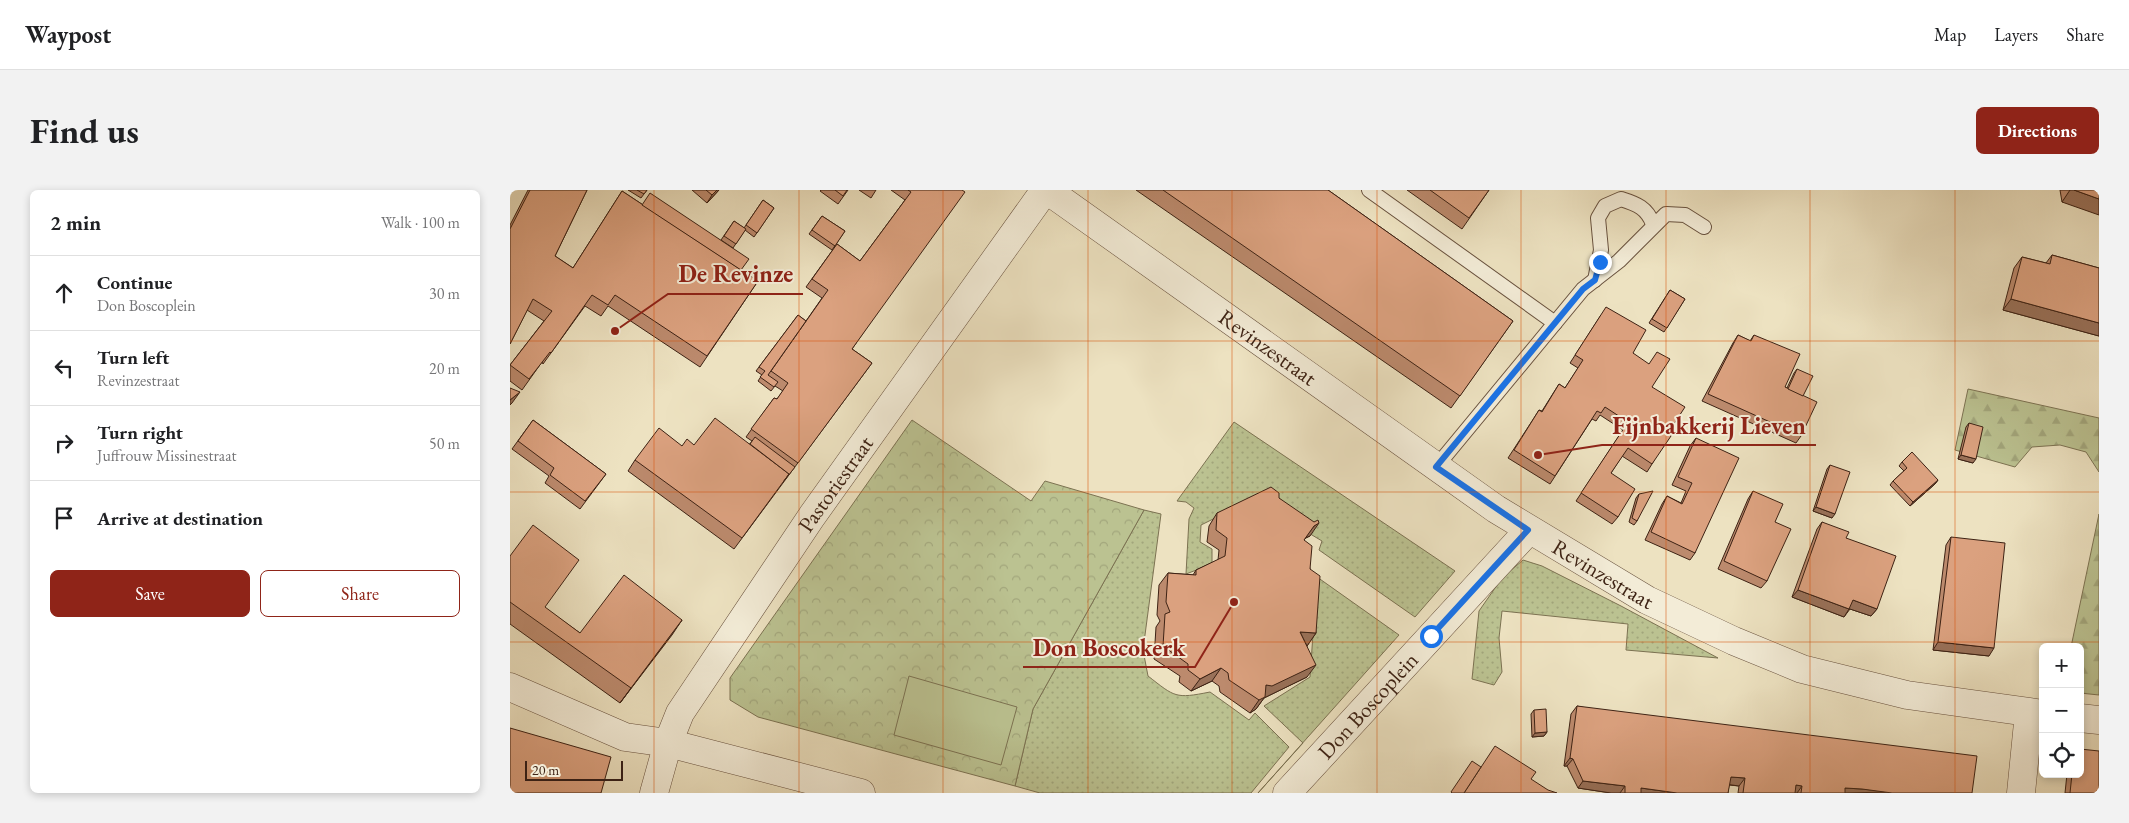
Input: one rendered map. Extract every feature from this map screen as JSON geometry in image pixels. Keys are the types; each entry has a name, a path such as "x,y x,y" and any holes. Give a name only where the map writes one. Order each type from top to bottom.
{"street":[{"name":"Revinzestraat","path":"1046,190 1436,467 1528,530 1646,600 1734,641 1802,669 1907,695 2036,713"},
{"name":"Pastoriestraat","path":"654,793 668,743 680,713 812,516 1046,190"},
{"name":"Don Boscoplein","path":"1287,793 1528,530"},
{"path":"510,687 625,737 668,743 861,793"},
{"path":"2021,793 2036,713"},
{"path":"2084,718 2099,720"}],"lane":[{"path":"1370,190 1555,323"},
{"path":"1595,280 1600,250 1598,218 1605,206 1621,199 1633,203 1645,209 1654,224"},
{"path":"1436,467 1583,289 1619,261 1654,224 1666,214 1685,215 1704,227"}],"green space":[{"path":"1968,389 2099,418 2099,472 2086,452 2060,445 2032,447 2015,467 1955,450"},
{"path":"912,420 1031,501 1045,481 1144,510 1033,709 1015,786 758,717 730,700 730,678"},
{"path":"1234,422 1455,571 1415,617 1319,550 1322,541 1307,532 1264,494 1201,525 1200,542 1212,549 1212,564 1186,574 1189,519 1194,508 1186,502 1177,501"},
{"path":"1144,510 1161,514 1143,650 1148,676 1170,692 1182,696 1210,692 1249,720 1255,713 1289,747 1251,793 1040,793 1015,786 1033,709"},
{"path":"2099,514 2099,695 2084,693 2084,643 2072,643"},
{"path":"1523,560 1542,566 1718,658 1626,650 1628,624 1502,611 1499,638 1502,672 1494,685 1472,679 1479,611 1502,578"},
{"path":"1317,577 1399,635 1303,743 1264,706 1310,677"},
{"path":"909,676 1017,707 1001,765 894,735"}],"building":[{"path":"530,190 587,190 555,256 573,268 622,191 758,281 707,356 615,295 608,305 592,295 551,353 529,379 510,365 552,311 533,299 510,344 510,229"},
{"path":"637,190 647,190 644,194"},
{"path":"706,190 717,190 712,195"},
{"path":"835,190 847,190 843,196"},
{"path":"908,190 962,190 965,192 852,349 872,363 798,463 751,429 774,398 777,399 788,383 771,371 828,290 812,279 837,244 860,261 911,192"},
{"path":"1163,190 1328,190 1513,321 1460,396"},
{"path":"1430,190 1489,190 1469,218"},
{"path":"2074,190 2099,190 2099,199"},
{"path":"650,193 749,259 741,270 642,205"},
{"path":"763,200 774,208 757,233 746,225"},
{"path":"822,216 845,231 835,246 812,230"},
{"path":"734,221 746,229 736,244 724,236"},
{"path":"2052,255 2099,268 2099,323 2011,299 2022,257 2050,264"},
{"path":"1670,290 1685,299 1667,328 1652,319"},
{"path":"1606,307 1646,330 1633,353 1649,364 1657,352 1670,359 1652,387 1685,407 1670,430 1671,436 1652,464 1628,448 1611,473 1635,489 1618,517 1581,493 1628,422 1605,407 1601,413 1597,411 1555,476 1514,450 1539,410 1542,412 1559,384 1565,388 1583,360 1575,355"},
{"path":"798,315 806,321 768,375 778,382 774,387 760,377 765,371 759,367"},
{"path":"1738,335 1751,341 1754,335 1800,354 1785,387 1817,402 1801,436 1708,394"},
{"path":"1797,369 1813,376 1803,396 1788,389"},
{"path":"510,388 520,392 510,400"},
{"path":"715,418 789,474 742,538 635,460 659,428 682,446 687,439 694,445"},
{"path":"533,420 606,474 585,501 550,475 554,468 518,441"},
{"path":"1969,423 1983,427 1976,459 1961,455"},
{"path":"755,437 795,467 784,481 789,474 750,444"},
{"path":"1696,438 1739,458 1695,553 1651,532 1667,496 1682,504 1692,483 1678,477"},
{"path":"1912,452 1938,480 1913,502 1893,481 1907,468 1902,462"},
{"path":"1830,465 1850,472 1835,514 1816,507"},
{"path":"1271,487 1279,493 1279,498 1314,522 1318,520 1319,523 1314,526 1304,540 1312,546 1310,569 1320,576 1316,633 1300,632 1316,665 1272,686 1266,685 1265,697 1259,700 1229,680 1228,673 1221,668 1200,679 1188,670 1188,664 1163,646 1165,614 1170,612 1166,602 1168,573 1196,575 1196,570 1225,556 1227,538 1216,530 1217,513"},
{"path":"1653,491 1637,521 1632,518 1639,494"},
{"path":"1753,491 1783,504 1775,522 1791,529 1767,581 1724,561"},
{"path":"1822,522 1849,532 1846,538 1896,556 1877,609 1853,600 1849,609 1798,590"},
{"path":"533,525 579,560 545,607 580,633 624,575 682,620 631,688 510,602 510,556"},
{"path":"1951,537 2005,543 1994,648 1938,642"},
{"path":"1577,706 1977,756 1972,793 1892,793 1845,788 1845,793 1801,793 1802,786 1796,785 1795,793 1743,793 1745,778 1731,777 1728,793 1677,793 1641,788 1641,793 1625,793 1625,786 1583,781 1573,759 1570,758"},
{"path":"1546,709 1547,732 1535,733 1534,710"},
{"path":"510,728 611,757 601,793 510,793"},
{"path":"1495,746 1536,772 1531,779 1548,790 1557,793 1464,793"},
{"path":"2084,749 2099,751 2099,793 2070,793 2072,778 2084,778"},
{"path":"1472,761 1481,767 1464,793 1452,793 1451,792"}],"place":[{"name":"De Revinze","path":"615,331"},
{"name":"Fijnbakkerij Lieven","path":"1538,455"},
{"name":"Don Boscokerk","path":"1234,602"}],"route":[{"path":"1431,636 1528,530 1436,467 1583,289 1595,280 1600,262"}]}
